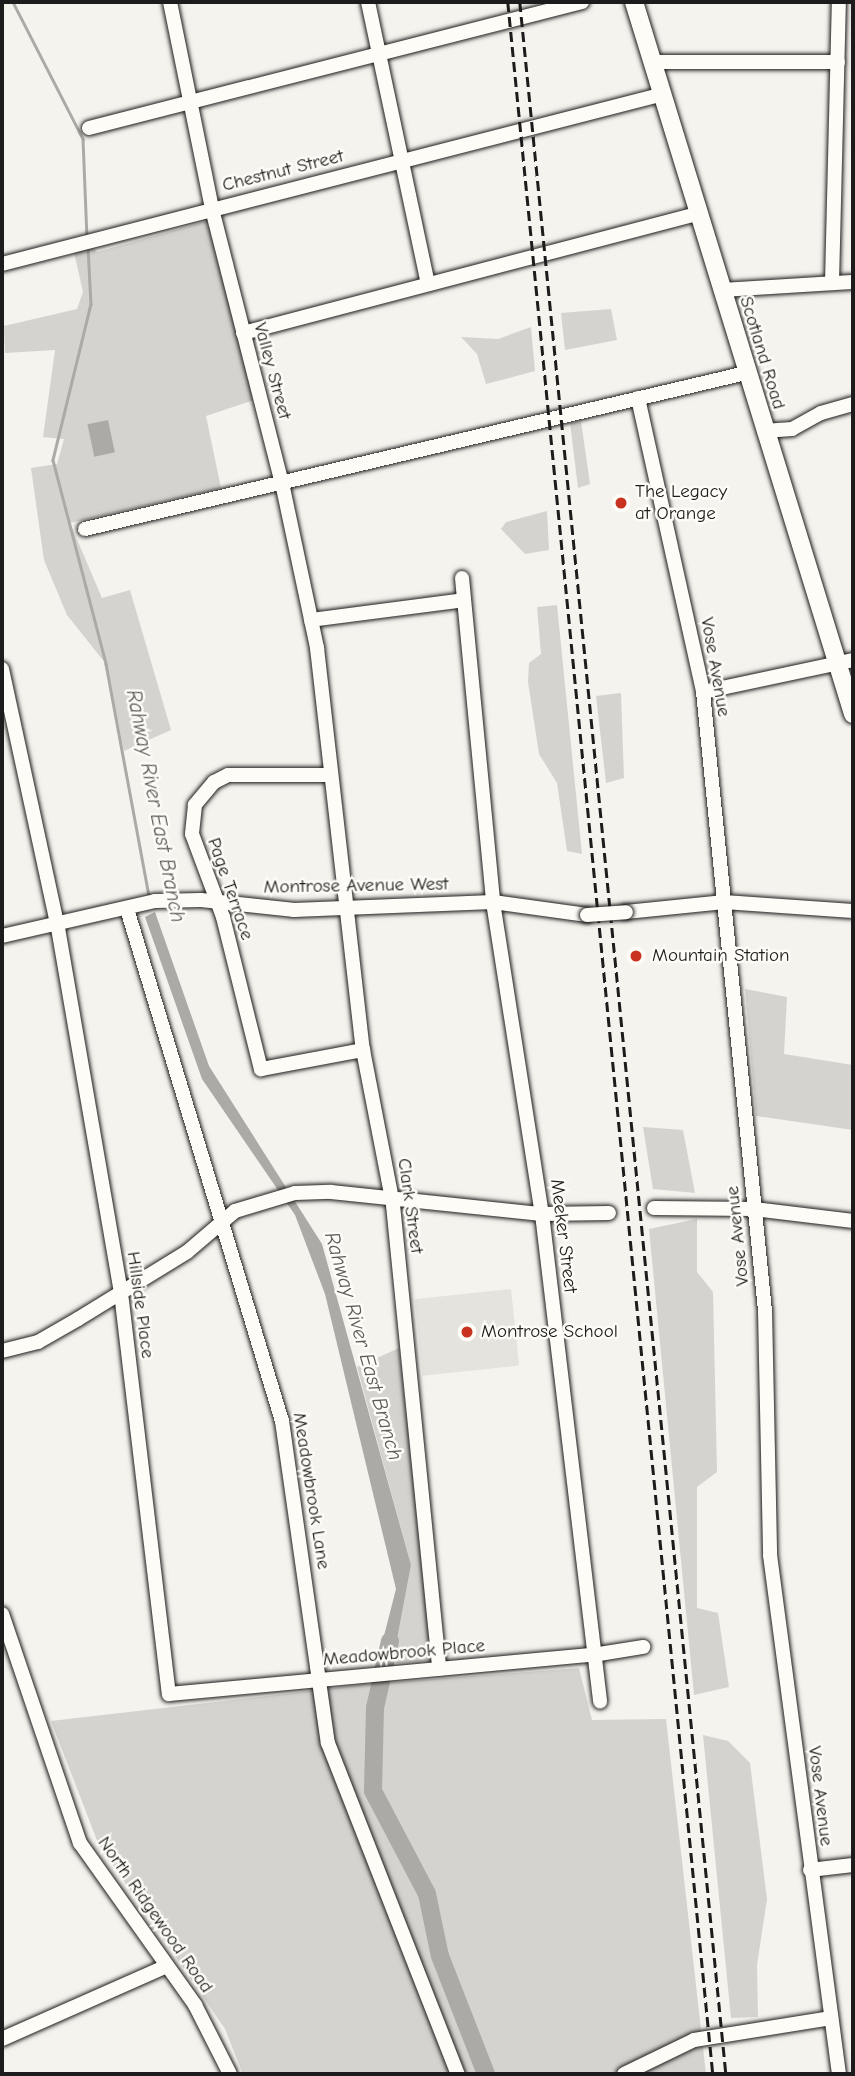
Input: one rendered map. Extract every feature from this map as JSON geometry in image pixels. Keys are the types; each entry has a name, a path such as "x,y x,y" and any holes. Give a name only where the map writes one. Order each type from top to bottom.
{"main road":[{"name":"Scotland Road","path":"634,2 764,431 845,661 853,715"}],"street":[{"name":"Valley Street","path":"170,2 212,209 282,482 312,620 328,751"},
{"path":"368,2 428,284"},
{"path":"89,128 491,25 506,17 582,2"},
{"path":"832,283 839,2"},
{"path":"653,62 838,62"},
{"name":"Chestnut Street","path":"2,264 663,94"},
{"path":"243,333 501,265 527,254 575,246 698,214"},
{"path":"721,290 853,282"},
{"path":"85,529 511,427 544,414 580,411 746,373"},
{"name":"Vose Avenue","path":"638,398 703,692 765,1311 770,1555 839,2074"},
{"path":"764,431 792,429 821,413 853,404"},
{"name":"Meeker Street","path":"462,578 493,902 542,1214 600,1702"},
{"path":"312,620 464,600"},
{"path":"703,692 845,661"},
{"name":"Hillside Place","path":"2,669 57,924 121,1293 169,1694"},
{"name":"Clark Street","path":"328,751 344,908 363,1050 392,1198 439,1670"},
{"name":"Page Terrace","path":"330,775 242,772 228,775 202,793 195,805 192,834 216,901 261,1069 363,1050"},
{"name":"Montrose Avenue West","path":"2,936 149,903 216,901 295,909 493,902 587,915 724,902 853,911"},
{"name":"Meadowbrook Lane","path":"127,909 287,1445 328,1743 458,2074"},
{"path":"2,1351 38,1342 121,1293 187,1252 221,1219 295,1193 392,1198 542,1214 609,1213"},
{"path":"654,1208 754,1209 853,1221"},
{"name":"North Ridgewood Road","path":"2,1614 80,1843 212,2032 230,2074"},
{"name":"Meadowbrook Place","path":"169,1694 593,1656 643,1647"},
{"path":"810,1870 853,1865"},
{"path":"2,2039 167,1966"},
{"path":"624,2074 694,2040 831,2018"}],"shaded area":[{"path":"207,221 254,400 206,416 221,488 70,523 102,598 130,590 171,730 124,751 106,664 67,615 44,560 31,468 57,464 64,439 43,437 55,350 5,353 4,326 77,309 83,292 73,248 91,245 97,252"},
{"path":"611,309 617,340 565,350 561,313"},
{"path":"531,327 535,371 486,384 477,354 461,337 498,339"},
{"path":"108,420 115,452 94,457 87,424"},
{"path":"581,421 590,484 578,488 570,423"},
{"path":"547,511 549,550 525,554 501,529 506,522"},
{"path":"557,605 582,854 567,851 557,783 539,754 528,682 529,663 541,654 537,607"},
{"path":"621,693 624,778 606,783 596,696"},
{"path":"155,912 209,1066 322,1244 411,1565 393,1661 377,1663 396,1589 325,1294 295,1215 202,1079 145,917"},
{"path":"745,989 787,997 784,1054 853,1065 853,1130 756,1116"},
{"path":"643,1127 683,1130 695,1193 653,1189"},
{"path":"697,1219 697,1272 713,1292 717,1472 697,1487 697,1608 718,1613 729,1687 694,1695 649,1229"},
{"name":"Montrose School","path":"511,1289 519,1366 423,1376 415,1299"},
{"path":"399,1348 433,1661 397,1663 393,1661 411,1565 357,1367"},
{"path":"579,1668 592,1720 666,1719 706,2074 243,2074 225,2029 98,1843 51,1721 369,1684"},
{"path":"703,1735 728,1741 750,1763 767,1899 757,1965 758,2017 731,2018"}],"waterway":[{"name":"Rahway River East Branch","path":"13,2 83,139 87,237"},
{"name":"Rahway River East Branch","path":"88,247 91,304 53,460 106,664 149,897"},
{"name":"Rahway River East Branch","path":"390,1641 375,1708 373,1791 427,1894 440,1956 486,2074"}],"railway":[{"path":"508,2 713,2074"},
{"path":"520,2 726,2074"}],"place":[{"name":"The Legacy at Orange","path":"621,503"},
{"name":"Mountain Station","path":"636,956"},
{"name":"Montrose School","path":"467,1332"}]}
